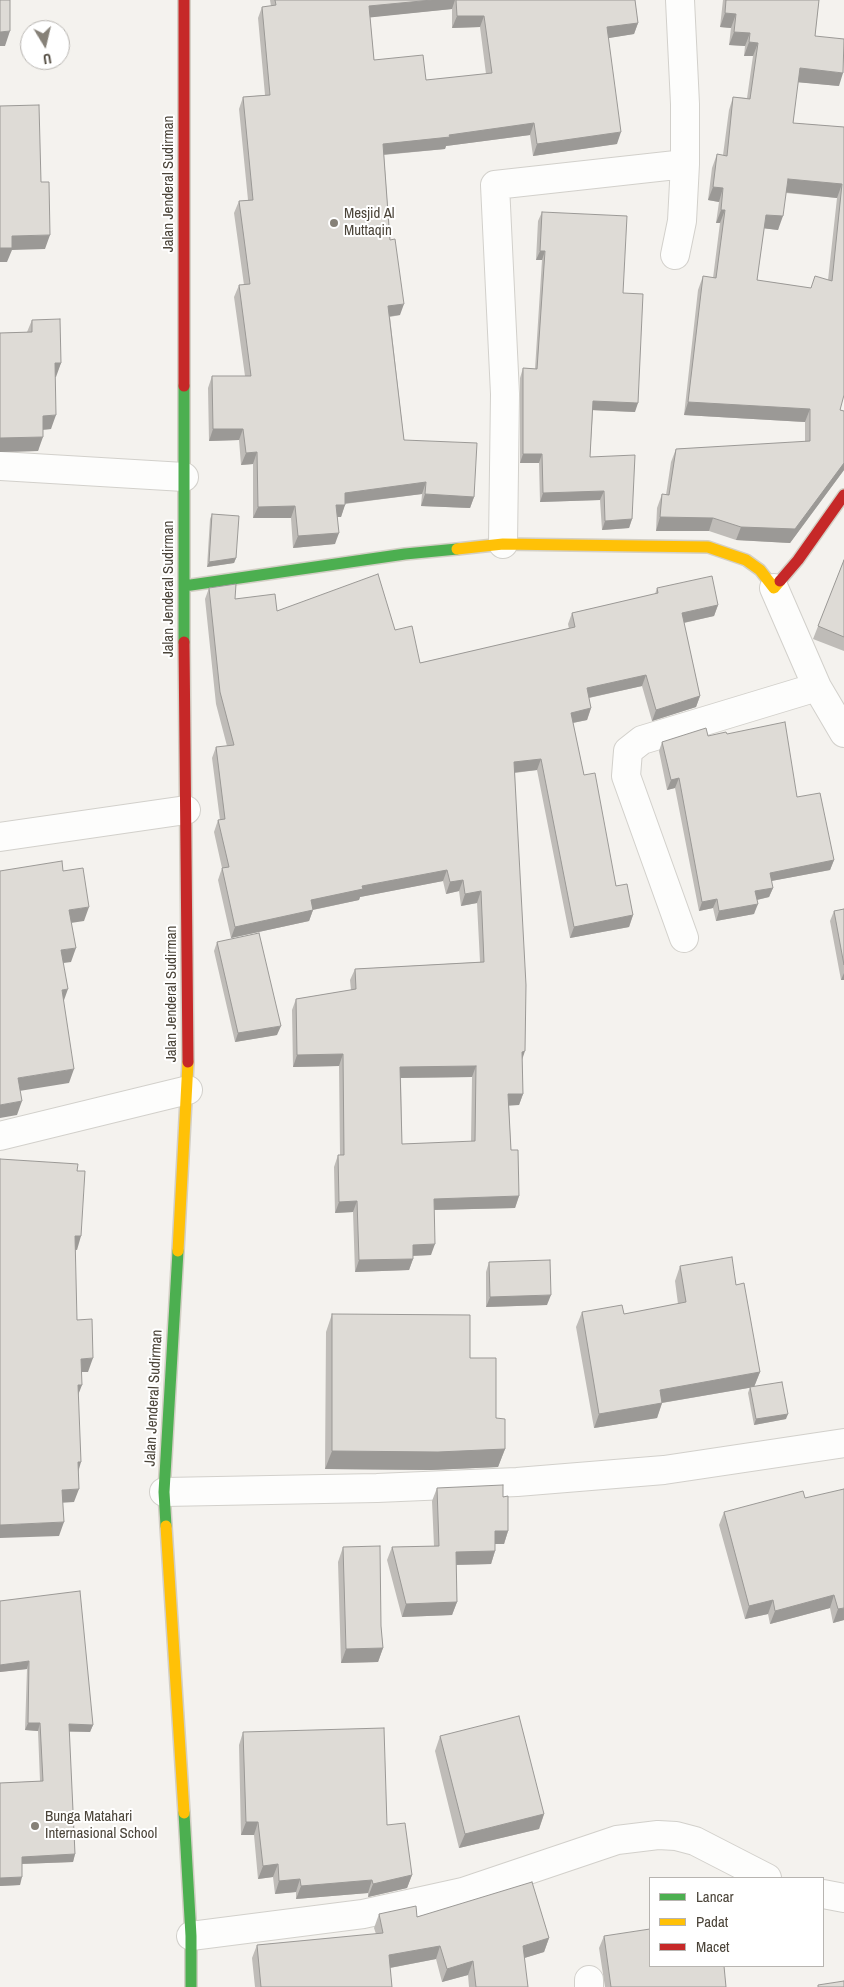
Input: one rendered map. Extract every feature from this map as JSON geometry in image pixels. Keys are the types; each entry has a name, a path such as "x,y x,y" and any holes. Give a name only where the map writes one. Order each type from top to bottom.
{"street":[{"name":"Jalan Jenderal Sudirman","path":"184,0 184,586 188,1090 164,1492 191,1936 191,1987"},
{"path":"675,255 682,221 684,164 685,104 680,0"},
{"path":"503,544 505,394 495,185 684,164"},
{"path":"0,466 184,477"},
{"path":"774,588 798,560 844,495"},
{"path":"184,586 405,554 503,544 708,548 746,560 760,570 774,588 817,687 844,733"},
{"path":"684,938 626,776 628,750 642,740 817,687"},
{"path":"0,837 186,810"},
{"path":"0,1136 188,1090"},
{"path":"164,1492 377,1488 517,1482 664,1470 844,1443"},
{"path":"191,1936 363,1914 463,1892 617,1840 658,1835 676,1836 695,1841 765,1877"},
{"path":"824,1894 844,1898"}],"building":[{"path":"0,0 10,0 10,31 0,32"},
{"path":"275,0 432,0 369,6 374,60 423,55 426,80 492,73 484,16 457,16 456,0 635,0 638,23 607,27 621,132 537,144 534,123 449,135 450,137 383,144 390,240 395,239 404,304 388,306 404,440 477,443 474,497 425,494 426,482 345,493 345,505 336,505 339,533 298,536 295,506 258,507 257,452 246,453 243,429 213,429 212,376 251,376 239,285 250,284 239,201 253,200 243,97 270,95 262,7 276,5"},
{"path":"726,0 819,0 815,36 844,39 843,73 800,68 793,123 844,127 844,395 840,410 844,411 844,463 795,529 741,527 713,518 660,517 662,494 669,495 676,449 810,441 810,409 688,402 703,276 716,278 725,210 721,210 723,188 713,187 717,154 727,156 733,97 750,99 758,43 749,42 750,33 734,32 736,14 725,13","holes":["788,179 842,184 832,281 815,276 811,288 757,280 766,215 783,216"]},
{"path":"39,105 41,182 49,182 50,235 12,236 12,248 0,248 0,106"},
{"path":"542,212 627,216 623,293 643,294 638,403 593,401 590,457 635,455 632,519 605,521 604,491 543,493 542,454 523,454 523,368 537,369 545,251 540,251"},
{"path":"60,319 61,363 55,363 56,415 43,416 43,437 0,438 0,333 32,332 32,320"},
{"path":"212,514 239,516 236,558 209,562"},
{"path":"844,560 844,637 818,626"},
{"path":"378,574 395,630 412,626 420,663 575,627 572,613 658,593 657,588 712,576 718,605 682,613 700,696 656,710 646,675 587,688 591,708 571,713 584,775 595,773 616,886 627,884 633,915 574,927 541,759 514,762 526,985 525,1051 522,1052 523,1094 508,1094 511,1150 518,1150 519,1196 434,1199 435,1244 413,1245 413,1259 359,1260 357,1201 339,1202 338,1155 344,1155 343,1054 297,1055 296,999 356,989 355,969 484,962 481,891 465,894 463,880 450,882 447,870 362,886 363,889 311,900 313,910 235,927 222,868 229,867 218,820 225,819 216,747 234,745 220,692 209,588 236,584 235,599 275,594 277,611","holes":["476,1066 475,1141 402,1144 400,1067"]},
{"path":"785,722 797,797 820,793 834,860 770,873 773,888 755,891 758,904 719,911 717,899 702,902 679,778 671,780 662,742 706,728 708,736"},
{"path":"62,861 63,871 83,868 89,907 69,910 76,948 61,950 68,989 62,990 74,1069 18,1078 22,1101 0,1105 0,871"},
{"path":"844,909 844,965 834,911"},
{"path":"259,933 281,1026 238,1033 217,942"},
{"path":"0,1159 78,1164 77,1171 85,1171 81,1236 75,1236 77,1320 92,1319 93,1358 81,1359 82,1385 78,1385 81,1462 78,1462 79,1489 62,1490 64,1522 0,1525"},
{"path":"732,1257 736,1285 744,1283 760,1372 660,1390 662,1403 599,1414 582,1312 622,1305 624,1314 686,1302 680,1266"},
{"path":"550,1260 551,1295 490,1297 489,1262"},
{"path":"332,1314 470,1315 470,1358 496,1358 496,1418 505,1419 505,1449 438,1452 332,1451"},
{"path":"782,1382 788,1414 756,1419 750,1387"},
{"path":"503,1485 503,1497 508,1496 508,1531 495,1531 495,1551 456,1552 457,1602 406,1604 392,1547 439,1546 437,1488"},
{"path":"844,1489 844,1608 838,1609 834,1595 775,1611 773,1600 749,1606 724,1512 803,1491 805,1498"},
{"path":"380,1546 383,1648 346,1649 343,1547"},
{"path":"80,1591 93,1725 69,1724 75,1854 22,1857 22,1877 0,1878 0,1783 43,1781 40,1723 28,1723 29,1661 0,1665 0,1601"},
{"path":"519,1716 544,1814 465,1834 440,1736"},
{"path":"384,1728 387,1825 405,1823 412,1875 373,1884 372,1880 301,1886 300,1879 279,1881 278,1864 263,1866 258,1822 246,1822 243,1732"},
{"path":"532,1882 549,1938 523,1946 528,1987 476,1987 473,1961 447,1969 440,1946 389,1955 392,1987 261,1987 257,1945 383,1933 379,1914 416,1906 417,1917"},
{"path":"649,1929 649,1967 724,1967 726,1987 611,1987 604,1936"},
{"path":"844,1981 844,1987 818,1987 818,1985"}],"traffic: fast":[{"path":"184,386 184,642"},
{"path":"184,586 405,554 457,549"},
{"path":"166,1526 164,1492 178,1251"},
{"path":"184,1813 191,1936 191,1987"}],"traffic: slow":[{"path":"457,549 503,544 708,547 746,560 760,570 774,588 780,581"},
{"path":"178,1251 188,1062"},
{"path":"166,1526 184,1813"}],"traffic: jam":[{"path":"184,0 184,386"},
{"path":"780,581 798,560 844,495"},
{"path":"184,642 188,1062"}],"place":[{"name":"Mesjid Al Muttaqin","path":"334,223"},
{"name":"Bunga Matahari Internasional School","path":"35,1826"}]}
